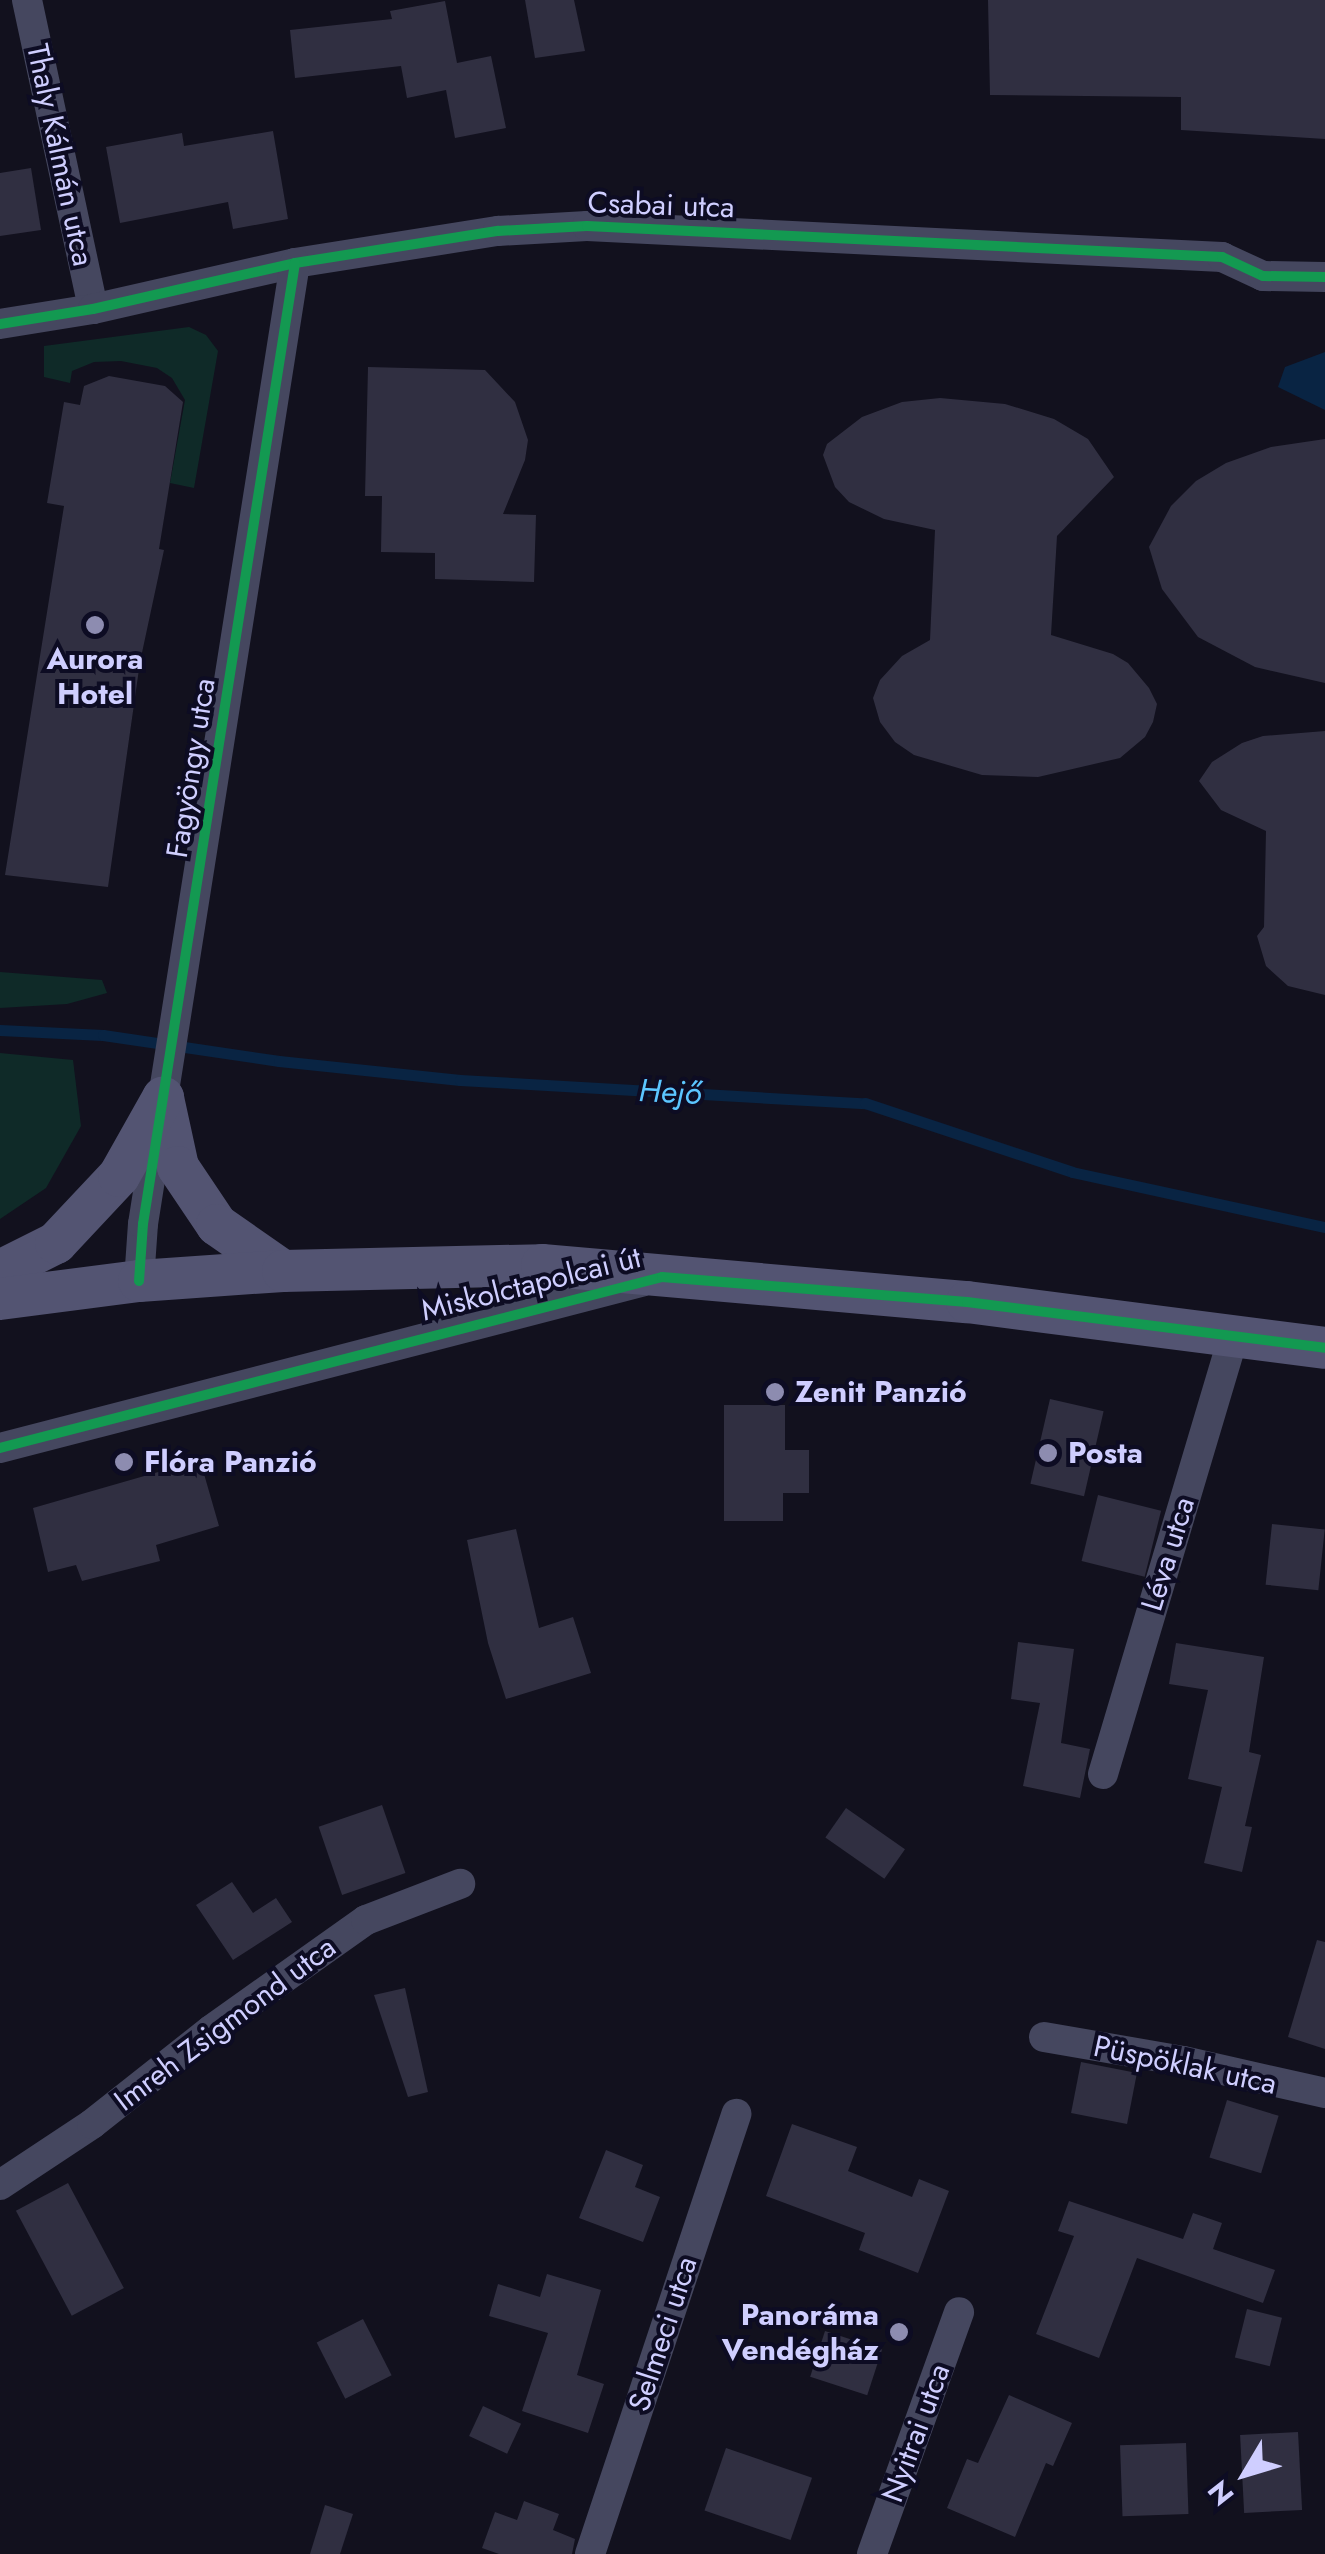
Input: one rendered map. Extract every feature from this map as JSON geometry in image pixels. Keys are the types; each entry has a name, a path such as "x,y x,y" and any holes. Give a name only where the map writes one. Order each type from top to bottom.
{"street":[{"name":"Thaly Kálmán utca","path":"26,0 94,310"},
{"name":"Csabai utca","path":"0,324 94,310 295,262 498,232 587,226 1222,257 1263,276 1325,277"},
{"name":"Fagyöngy utca","path":"139,1281 143,1224 295,262"},
{"path":"164,1098 178,1167 217,1224 283,1271"},
{"path":"0,1272 56,1242 119,1176 164,1098"},
{"name":"Miskolctapolcai út","path":"0,1299 139,1281 283,1271 542,1264 967,1302 1325,1348"},
{"name":"Miskolctapolcai út","path":"0,1448 662,1277"},
{"name":"Léva utca","path":"1103,1774 1234,1334"},
{"name":"Imreh Zsigmond utca","path":"0,2185 92,2124 211,2030 366,1920 460,1884"},
{"name":"Püspöklak utca","path":"1044,2037 1183,2061 1325,2093"},
{"name":"Selmeci utca","path":"590,2554 736,2114"},
{"name":"Nyitrai utca","path":"872,2554 959,2312"}],"green space":[{"path":"189,327 206,335 218,351 194,488 170,483 185,400 172,378 157,368 121,361 94,362 72,371 70,383 44,377 44,346"},
{"path":"0,972 102,980 107,993 67,1004 0,1008"},
{"path":"0,1053 73,1060 81,1126 46,1188 0,1219"}],"water":[{"path":"1325,352 1325,410 1278,387 1285,367"}],"building":[{"path":"525,0 574,0 585,51 535,58"},
{"path":"988,0 1325,0 1325,139 1181,130 1181,97 990,95"},
{"path":"445,1 457,63 491,56 506,128 455,138 446,90 407,98 401,66 295,78 290,30 392,19 390,11"},
{"path":"273,131 288,219 233,229 228,202 120,223 106,147 182,133 184,146"},
{"path":"31,168 41,230 0,236 0,173"},
{"path":"368,367 485,370 515,402 528,440 525,460 503,514 536,515 534,582 435,579 435,553 381,552 382,496 365,496"},
{"name":"Aurora Hotel","path":"109,376 165,386 183,402 159,549 164,550 140,662 108,887 5,875 64,506 47,503 64,402 80,405 84,386"},
{"path":"940,398 1005,404 1054,419 1088,439 1114,477 1057,536 1051,635 1113,654 1128,663 1149,688 1157,704 1153,722 1145,737 1120,758 1038,777 982,775 914,755 895,742 880,722 873,698 880,680 902,656 930,640 935,530 884,519 849,502 835,487 823,455 827,444 862,417 902,402"},
{"path":"1325,439 1325,683 1255,667 1198,637 1162,589 1149,547 1171,506 1196,481 1226,463 1271,447"},
{"path":"1325,731 1325,995 1288,986 1266,966 1257,936 1264,927 1266,831 1221,810 1199,781 1212,762 1242,743 1263,736"},
{"path":"1050,1399 1104,1411 1084,1496 1030,1484"},
{"path":"724,1405 785,1405 785,1450 809,1450 809,1493 783,1493 783,1521 724,1521"},
{"path":"200,1460 219,1526 156,1545 160,1561 82,1581 76,1565 48,1572 33,1508"},
{"path":"1098,1495 1161,1511 1145,1577 1082,1561"},
{"path":"1272,1524 1325,1530 1318,1590 1266,1585"},
{"path":"516,1529 539,1628 573,1617 591,1673 506,1699 488,1643 467,1540"},
{"path":"1018,1642 1074,1649 1061,1743 1090,1749 1080,1798 1023,1786 1040,1703 1011,1699"},
{"path":"1176,1643 1264,1657 1249,1752 1261,1755 1245,1826 1252,1827 1242,1872 1204,1863 1222,1787 1188,1779 1208,1690 1169,1684"},
{"path":"382,1805 405,1873 342,1895 319,1827"},
{"path":"846,1808 905,1849 884,1879 825,1837"},
{"path":"232,1882 253,1913 276,1898 292,1922 233,1960 196,1905"},
{"path":"1317,1940 1325,1942 1325,2049 1288,2037"},
{"path":"405,1988 428,2092 408,2097 374,1995"},
{"path":"1081,2062 1137,2073 1127,2124 1071,2113"},
{"path":"1227,2100 1279,2116 1261,2173 1209,2157"},
{"path":"792,2124 857,2147 848,2171 912,2197 919,2179 949,2191 918,2273 859,2250 865,2233 766,2196"},
{"path":"606,2150 643,2165 635,2187 660,2197 643,2242 579,2218"},
{"path":"68,2183 124,2288 72,2316 16,2211"},
{"path":"1069,2201 1183,2239 1193,2213 1222,2223 1213,2249 1275,2270 1263,2303 1137,2258 1099,2358 1036,2334 1074,2236 1058,2231"},
{"path":"547,2274 601,2290 577,2375 604,2384 588,2433 522,2411 548,2333 489,2316 498,2284 540,2297"},
{"path":"1247,2309 1282,2318 1270,2366 1235,2358"},
{"path":"363,2319 392,2375 345,2399 317,2343"},
{"path":"825,2331 882,2350 867,2395 810,2377"},
{"path":"1009,2395 1072,2423 1053,2466 1046,2463 1015,2537 947,2508 967,2459 978,2463"},
{"path":"483,2406 521,2424 507,2454 469,2436"},
{"path":"1298,2432 1302,2510 1244,2513 1240,2435"},
{"path":"1186,2443 1188,2514 1123,2516 1120,2445"},
{"path":"726,2448 812,2478 791,2540 705,2510"},
{"path":"524,2501 559,2514 553,2530 575,2539 572,2554 499,2554 482,2548 495,2512 517,2520"},
{"path":"325,2505 353,2514 340,2554 310,2554"}],"waterway":[{"name":"Hejő","path":"0,1030 103,1035 279,1061 460,1080 865,1103 1072,1172 1325,1227"}],"cycle path":[{"path":"0,324 93,309 295,263 498,231 587,226 1222,257 1263,276 1325,277"},
{"path":"139,1281 143,1224 295,263"},
{"path":"0,1448 662,1277 967,1302 1325,1348"}],"place":[{"name":"Aurora Hotel","path":"95,625"},
{"name":"Zenit Panzió","path":"775,1392"},
{"name":"Posta","path":"1048,1453"},
{"name":"Flóra Panzió","path":"124,1462"},
{"name":"Panoráma Vendégház","path":"899,2332"}]}
